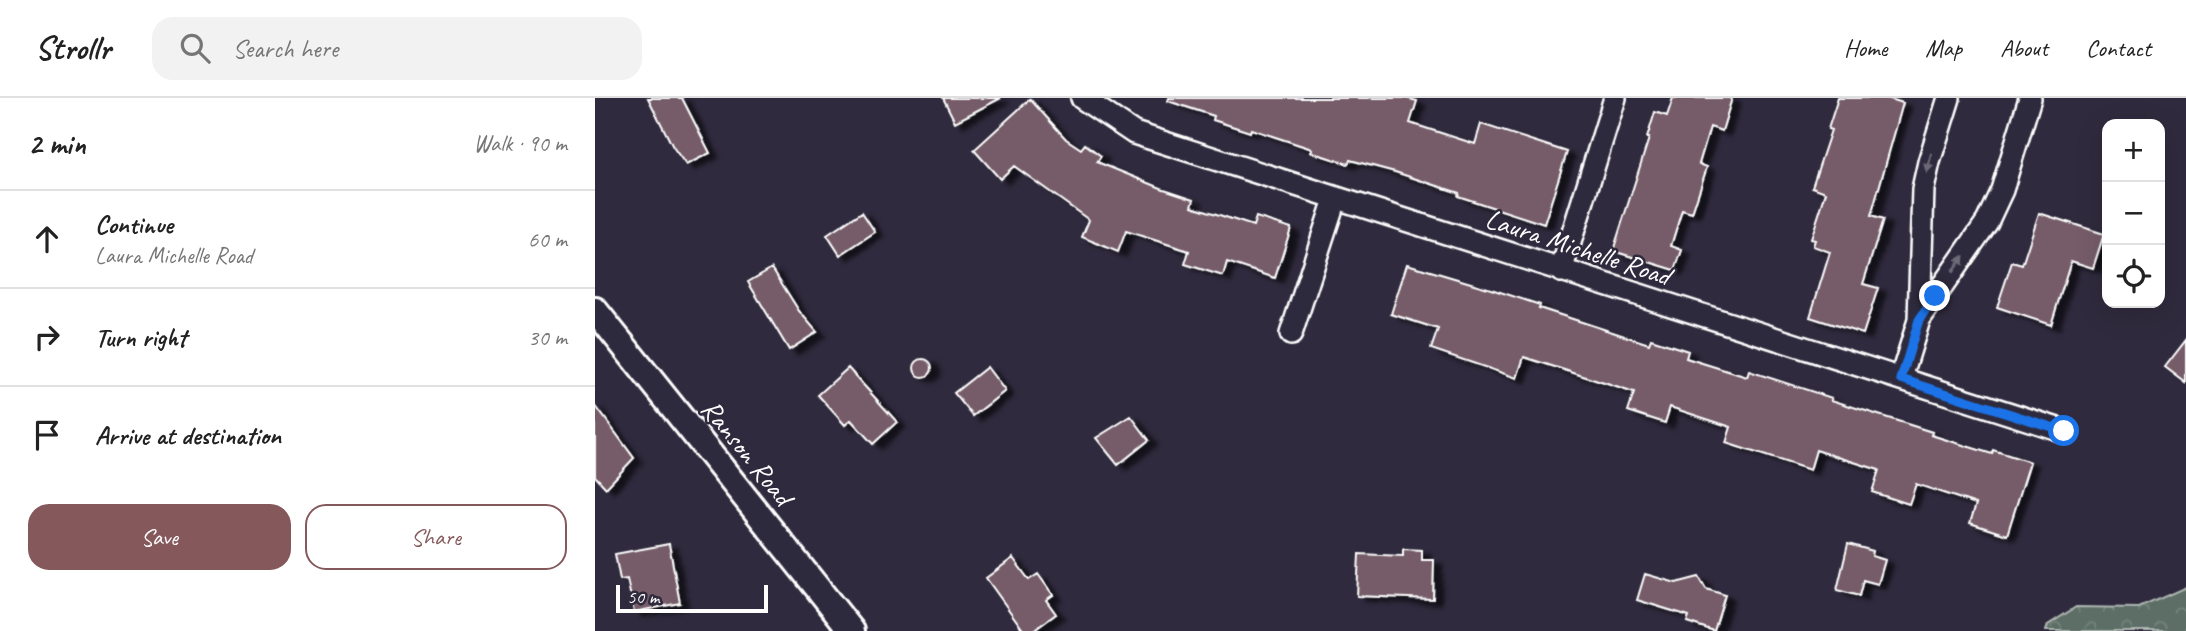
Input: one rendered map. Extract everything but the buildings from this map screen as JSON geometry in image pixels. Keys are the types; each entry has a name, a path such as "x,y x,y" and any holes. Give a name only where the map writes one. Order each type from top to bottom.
{"street":[{"name":"Laura Michelle Road","path":"1082,98 1134,134 2064,431"},
{"path":"1561,271 1615,98"},
{"path":"1901,379 1919,320 1923,189 1949,98"},
{"path":"1919,320 1987,222 2002,190 2030,98"},
{"path":"1291,334 1335,199"},
{"name":"Ranson Road","path":"595,310 852,631"}],"green space":[{"path":"2186,587 2186,631 2046,631 2048,625 2076,607 2139,608"}],"route":[{"path":"1935,296 1919,320 1901,379 2064,431"}]}
